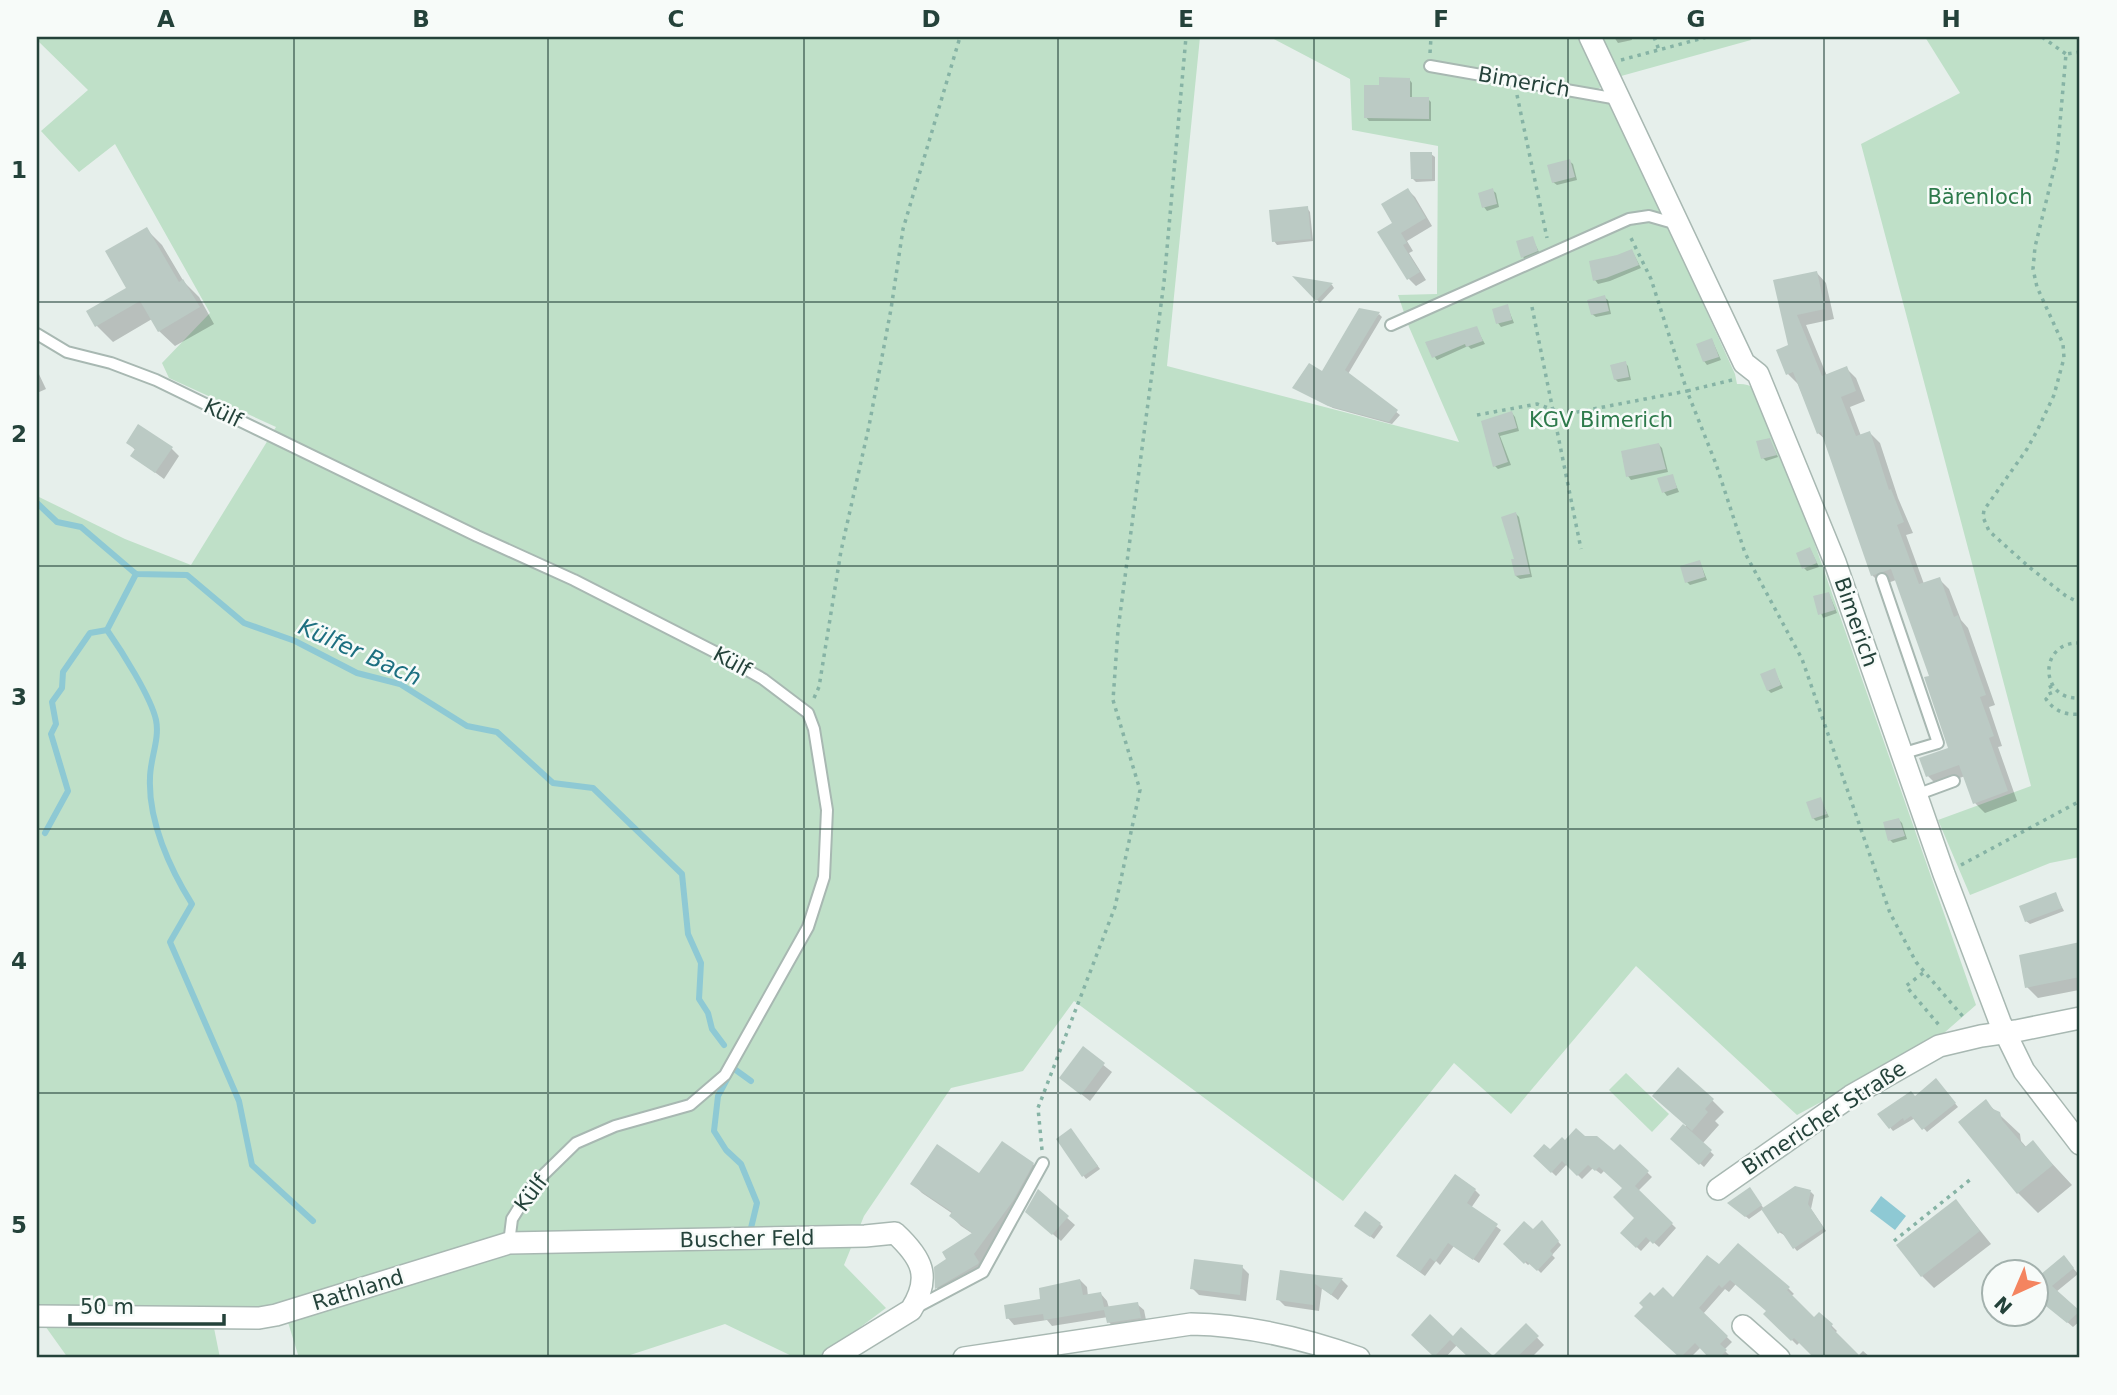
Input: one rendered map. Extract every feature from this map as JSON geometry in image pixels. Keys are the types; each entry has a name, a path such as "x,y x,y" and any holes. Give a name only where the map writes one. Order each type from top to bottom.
{"street":[{"name":"Bimerich","path":"1590,37 1744,363 1758,374 1835,562 1944,874 2004,1033"},
{"name":"Bimericher Straße","path":"1718,1189 1873,1083 1939,1046 2080,1017"},
{"path":"2004,1033 2024,1071 2080,1144"},
{"name":"Buscher Feld","path":"509,1243 865,1236 895,1233 911,1247 920,1262 923,1283 918,1300 911,1310"},
{"name":"Rathland","path":"37,1316 259,1318 509,1243"},
{"path":"833,1358 911,1310"},
{"path":"964,1358 1191,1324 1226,1325 1332,1349 1359,1358"},
{"path":"1743,1326 1779,1358"}],"lane":[{"name":"Bimerich","path":"1430,66 1618,99"},
{"path":"1391,325 1623,222 1649,216 1680,225"},
{"name":"Külf","path":"37,334 67,352 111,363 156,380 477,536 574,580 763,679 808,713 818,745 827,810 824,877 808,927 725,1075 690,1105 615,1126 576,1143 533,1185 512,1219 509,1243"},
{"path":"1882,579 1938,743 1901,754"},
{"path":"1916,795 1954,781"},
{"path":"911,1310 983,1272 1043,1163"}],"path":[{"path":"808,713 819,687 841,551 869,426 903,229 960,37"},
{"path":"1043,1163 1038,1108 1115,907 1140,790 1114,700 1114,686 1118,630 1164,282 1186,37"},
{"path":"1654,37 1659,50"},
{"path":"1603,66 1707,37"},
{"path":"2042,37 2066,54 2080,52"},
{"path":"2066,54 2057,157 2032,269 2063,344 2064,358 2047,412 2027,449 1984,510 1983,517 1989,531 2029,567 2066,596 2080,603"},
{"path":"1513,79 1551,254"},
{"path":"1623,222 1651,279 1687,391 1716,464 1745,553 1802,659 1890,914 1924,972 1981,1036"},
{"path":"1532,307 1581,549"},
{"path":"1477,415 1537,404 1572,413 1736,379"},
{"path":"2080,643 2064,646 2051,659 2048,668 2052,686 2066,697 2080,698"},
{"path":"2052,686 2048,688 2052,695 2046,699 2054,708 2069,715 2080,714"},
{"path":"1944,874 2080,801"},
{"path":"1924,972 1906,986 1941,1028"},
{"path":"1894,1241 1971,1179"}],"green space":[{"name":"KGV Bimerich","path":"37,37 1200,37 1167,366 1459,442 1409,327 1398,295 1437,294 1438,146 1352,130 1350,79 1270,37 1752,37 1751,40 1614,78 1598,89 1597,99 1614,108 1735,374 1737,384 1753,387 1764,399 1976,1005 1936,1040 1797,1115 1636,966 1511,1114 1454,1063 1343,1201 1074,1001 1023,1071 951,1088 864,1216 844,1265 886,1308 819,1358 796,1358 725,1324 621,1358 299,1358 287,1319 37,1310 37,496 125,539 191,565 276,427 169,378 162,363 210,313 115,144 79,172 41,131 88,90"},
{"name":"Bärenloch","path":"1925,37 2080,37 2080,857 2050,863 1970,895 1938,820 2031,786 1861,144 1960,93"},
{"path":"1626,1073 1669,1114 1652,1132 1609,1090"},
{"path":"43,1323 213,1323 220,1358 68,1358"}],"water":[{"path":"1881,1196 1906,1216 1895,1230 1870,1211"}],"building":[{"path":"1379,77 1410,78 1410,97 1429,97 1429,119 1364,118 1364,85 1379,85"},
{"path":"1410,152 1432,152 1432,179 1411,179"},
{"path":"1570,159 1575,177 1552,183 1547,165"},
{"path":"1408,188 1426,218 1401,233 1407,243 1403,245 1420,272 1407,280 1377,232 1392,223 1381,204"},
{"path":"1493,188 1497,204 1482,208 1478,193"},
{"path":"1308,206 1311,239 1272,242 1269,210"},
{"path":"147,227 179,282 183,279 200,307 158,332 140,301 95,327 86,311 126,288 105,251"},
{"path":"1533,236 1538,251 1521,258 1516,241"},
{"path":"1632,249 1639,265 1593,281 1589,261"},
{"path":"1817,271 1825,309 1797,315 1822,376 1847,366 1856,391 1841,397 1856,436 1870,431 1889,490 1891,489 1904,522 1897,525 1919,584 1940,577 1954,617 1958,615 1986,695 1980,697 1994,736 1989,738 2008,791 1973,804 1959,765 1926,777 1919,758 1948,748 1924,677 1929,676 1891,569 1871,576 1821,432 1817,434 1793,372 1786,375 1776,350 1788,345 1773,280"},
{"path":"1292,276 1333,283 1316,301"},
{"path":"1605,295 1609,311 1591,315 1587,300"},
{"path":"1508,304 1512,320 1496,324 1492,309"},
{"path":"1359,308 1380,312 1345,370 1398,410 1389,422 1328,406 1292,388 1309,363 1322,371"},
{"path":"1477,326 1483,341 1466,347 1465,344 1432,358 1425,342"},
{"path":"1712,338 1719,357 1703,362 1696,344"},
{"path":"1626,361 1629,377 1614,380 1610,365"},
{"path":"1512,411 1517,428 1498,433 1508,462 1493,467 1481,421"},
{"path":"138,424 173,447 155,473 130,456 135,449 126,443"},
{"path":"1770,438 1777,455 1761,459 1756,441"},
{"path":"1659,443 1666,469 1626,477 1621,451"},
{"path":"1673,474 1677,488 1662,493 1657,478"},
{"path":"1516,512 1530,574 1515,576 1511,559 1514,559 1501,517"},
{"path":"1810,547 1817,563 1802,569 1796,553"},
{"path":"1700,560 1705,577 1685,583 1680,566"},
{"path":"1829,592 1835,610 1818,615 1813,596"},
{"path":"1775,668 1781,685 1767,691 1760,674"},
{"path":"1821,797 1827,814 1812,819 1806,802"},
{"path":"1899,818 1905,836 1888,841 1883,822"},
{"path":"2056,892 2062,908 2025,922 2019,906"},
{"path":"2080,942 2080,977 2025,988 2019,955"},
{"path":"1083,1046 1105,1063 1081,1095 1059,1078"},
{"path":"1678,1067 1714,1099 1705,1109 1708,1112 1692,1131 1652,1096"},
{"path":"1936,1078 1956,1103 1922,1130 1911,1116 1904,1121 1903,1118 1889,1129 1877,1114 1911,1091 1915,1096"},
{"path":"1986,1099 1993,1109 2000,1112 2002,1120 2025,1147 2033,1140 2053,1165 2017,1194 1958,1122"},
{"path":"1683,1124 1712,1150 1699,1165 1670,1139"},
{"path":"1071,1128 1098,1166 1082,1177 1056,1139"},
{"path":"1576,1128 1585,1136 1597,1136 1614,1150 1620,1144 1649,1171 1635,1186 1673,1223 1653,1244 1646,1237 1636,1248 1620,1233 1634,1218 1613,1197 1622,1188 1599,1167 1595,1171 1588,1165 1577,1176 1562,1161 1551,1173 1533,1156 1544,1144 1550,1149 1562,1137 1565,1140"},
{"path":"1002,1141 1034,1163 1013,1201 974,1254 978,1264 935,1289 934,1267 946,1259 942,1252 972,1233 949,1216 952,1212 910,1184 937,1144 979,1173"},
{"path":"1455,1174 1476,1189 1467,1203 1498,1224 1473,1260 1448,1243 1435,1262 1430,1258 1420,1272 1396,1256"},
{"path":"1795,1186 1811,1190 1808,1204 1824,1228 1793,1249 1781,1231 1778,1234 1761,1209"},
{"path":"1750,1187 1762,1205 1745,1217 1727,1203"},
{"path":"1038,1189 1069,1216 1052,1235 1025,1212"},
{"path":"1956,1199 1980,1231 1921,1277 1896,1245"},
{"path":"1365,1211 1381,1223 1370,1237 1354,1226"},
{"path":"1542,1220 1559,1241 1550,1251 1553,1254 1537,1271 1526,1261 1524,1264 1503,1244 1524,1221 1533,1229"},
{"path":"1738,1243 1790,1287 1787,1290 1814,1317 1819,1312 1833,1324 1831,1327 1862,1358 1814,1358 1794,1338 1791,1341 1763,1314 1766,1311 1730,1280 1722,1288 1719,1285 1699,1308 1728,1336 1720,1344 1727,1350 1719,1358 1709,1358 1695,1343 1680,1358 1634,1316 1643,1307 1639,1303 1650,1292 1654,1296 1663,1287 1673,1297 1707,1255 1719,1264"},
{"path":"2064,1255 2074,1268 2052,1286 2080,1311 2067,1323 2050,1309 2050,1267"},
{"path":"1194,1259 1243,1265 1240,1295 1190,1289"},
{"path":"1280,1270 1343,1278 1331,1295 1315,1284 1313,1305 1276,1300"},
{"path":"1080,1279 1083,1295 1101,1292 1104,1307 1138,1302 1141,1318 1107,1323 1104,1310 1044,1320 1043,1314 1006,1319 1004,1305 1040,1299 1039,1288"},
{"path":"1430,1314 1453,1336 1461,1327 1493,1356 1526,1323 1539,1336 1516,1358 1469,1358 1450,1340 1434,1357 1411,1335"}],"waterway":[{"name":"Külfer Bach","path":"37,503 57,522 81,527 136,574 187,575 244,623 295,641 357,673 400,684 467,726 497,732 553,783 593,788 682,874 688,934 701,963 699,999 708,1013 712,1029 724,1045"},
{"path":"136,574 107,630 142,687 156,720 157,734 150,778 153,811 162,844 192,904 170,942 239,1101 252,1165 313,1221"},
{"path":"45,833 68,791 51,734 56,724 52,702 62,688 63,672 90,633 107,630"},
{"name":"Külfer Bach","path":"751,1081 733,1068 718,1096 714,1131 726,1150 741,1164 757,1203 751,1228"}]}
